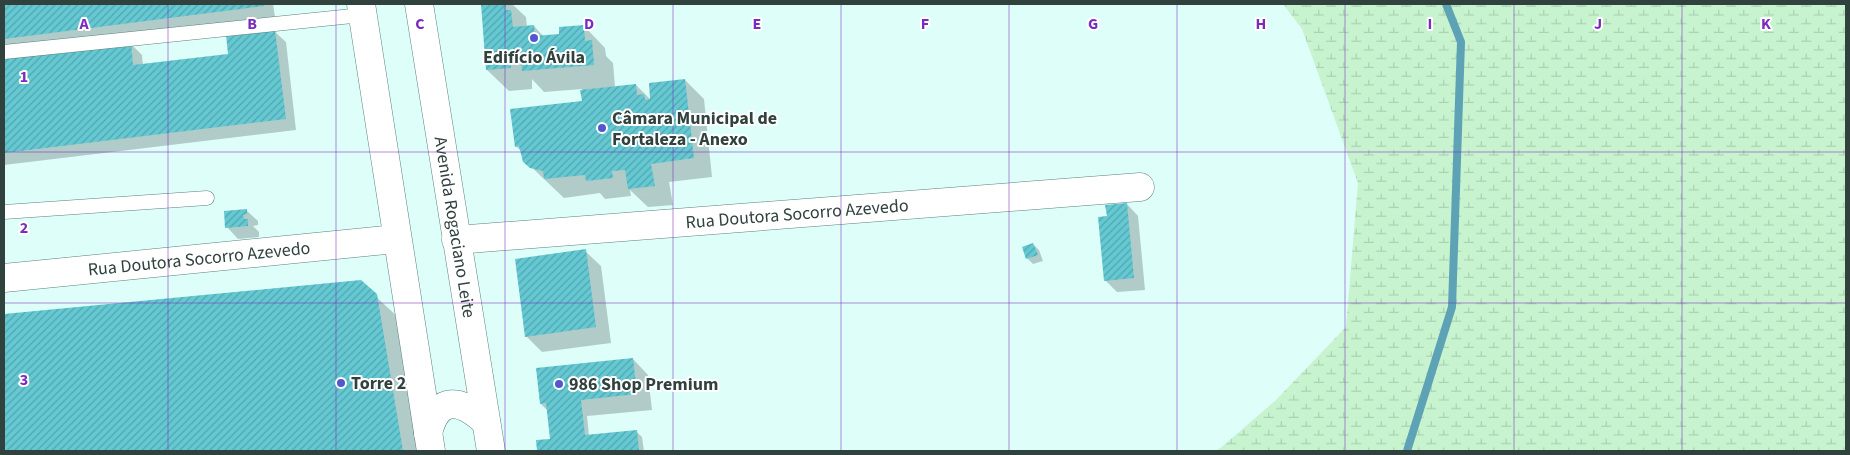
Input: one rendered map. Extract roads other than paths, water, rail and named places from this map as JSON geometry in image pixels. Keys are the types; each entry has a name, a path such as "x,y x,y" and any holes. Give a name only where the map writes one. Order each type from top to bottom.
{"street":[{"name":"Avenida Rogaciano Leite","path":"419,4 491,451"},
{"path":"361,9 429,442"},
{"name":"Rua Doutora Socorro Azevedo","path":"456,240 1140,187"},
{"name":"Rua Doutora Socorro Azevedo","path":"4,278 396,239"},
{"path":"429,442 435,414 438,409 449,404 463,404 486,422"}],"lane":[{"path":"4,52 361,9"},
{"path":"4,212 207,198"}],"waterway":[{"path":"1407,451 1452,307 1461,42 1446,4"}],"place":[{"name":"Edifício Ávila","path":"534,38"},
{"name":"Câmara Municipal de Fortaleza - Anexo","path":"602,128"},
{"name":"Torre 2","path":"341,383"},
{"name":"986 Shop Premium","path":"559,384"}]}
